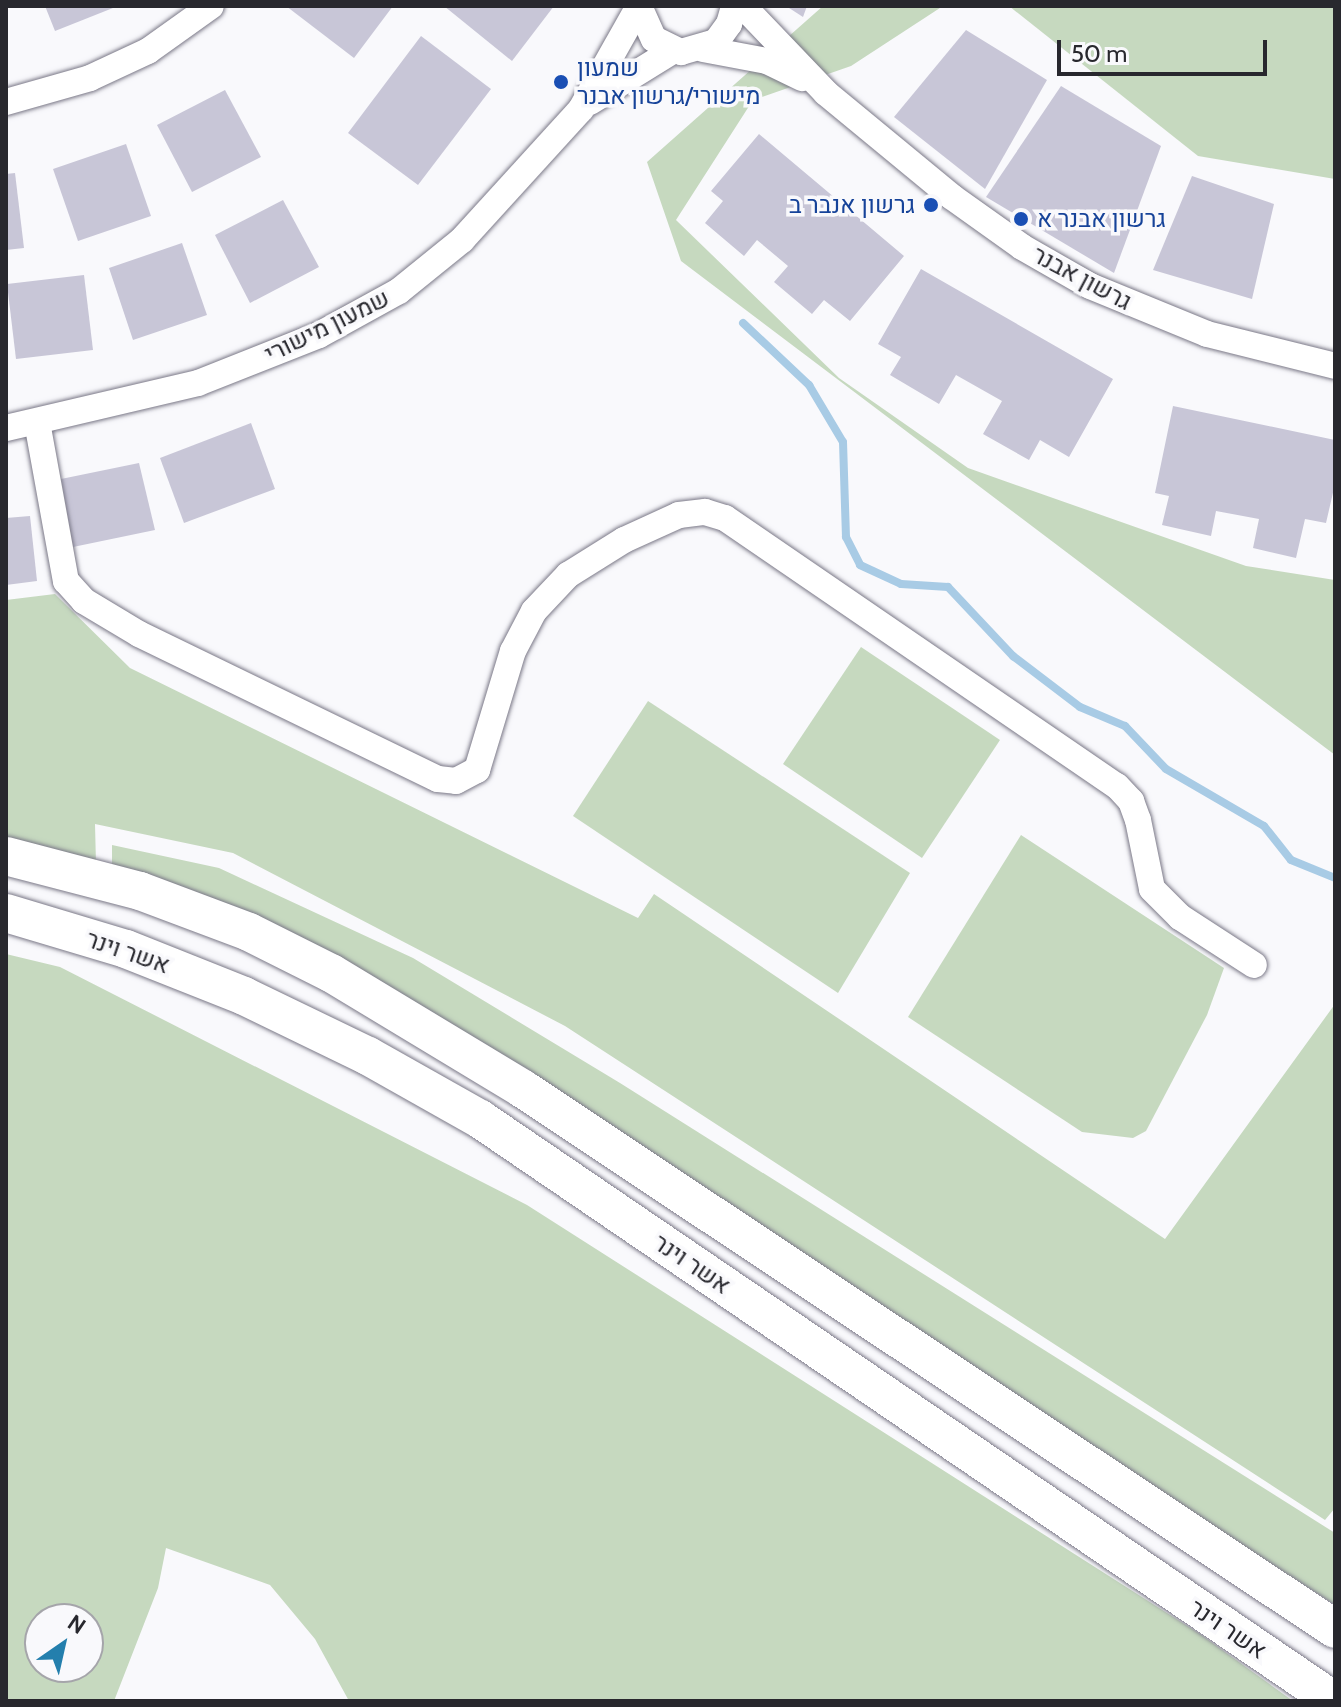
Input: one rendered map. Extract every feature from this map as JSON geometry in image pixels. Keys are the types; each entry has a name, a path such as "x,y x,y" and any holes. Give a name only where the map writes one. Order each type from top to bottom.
{"main road":[{"path":"6,856 140,891 249,932 331,973 523,1089 1335,1629"},
{"name":"אשר וינר","path":"6,913 126,949 244,996 368,1056 480,1119 1334,1701"}],"street":[{"path":"6,102 90,78 148,51 211,6"},
{"path":"639,6 649,33 674,50"},
{"name":"שמעון מישורי","path":"6,428 198,383 289,349 374,307 462,240 581,109 639,6"},
{"path":"703,49 726,31 734,6"},
{"name":"גרשון אבנר","path":"743,6 826,93 952,197 1090,286 1207,334 1335,366"},
{"name":"גרשון אבנר","path":"674,50 703,49 767,61 826,93"},
{"name":"שמעון מישורי","path":"581,109 674,50"},
{"path":"37,422 66,581 84,601 139,634 438,779 456,781 477,770 513,651 534,611 568,575 624,540 679,515 705,512 725,518 1117,786 1131,801 1138,820 1152,889 1180,917 1254,965"}],"green space":[{"path":"823,6 943,6 851,66 753,100 676,220 839,378 968,468 1246,566 1335,580 1335,755 681,261 647,162"},
{"path":"1009,6 1335,6 1335,179 1198,156"},
{"path":"55,594 130,668 638,918 654,894 1165,1239 1335,1004 1335,1508 1325,1520 565,1026 233,853 95,824 96,864 6,837 6,600"},
{"path":"861,647 1000,740 922,858 783,764"},
{"path":"648,701 910,873 838,993 573,816"},
{"path":"1021,835 1224,968 1207,1015 1146,1131 1133,1138 1082,1132 908,1017"},
{"path":"112,845 219,868 413,958 620,1083 1335,1533 1335,1605 508,1070 112,870"},
{"path":"6,954 60,967 527,1205 1200,1634 1293,1701 349,1701 315,1639 270,1585 166,1548 158,1588 114,1701 6,1701"}],"building":[{"path":"45,6 118,6 55,31"},
{"path":"286,6 393,6 354,58"},
{"path":"444,6 554,6 512,61"},
{"path":"786,6 807,6 803,17"},
{"path":"966,30 1047,80 985,189 894,117"},
{"path":"421,36 491,89 418,185 348,133"},
{"path":"1061,86 1161,146 1114,273 986,197"},
{"path":"225,90 261,157 192,192 157,125"},
{"path":"759,134 904,256 850,321 824,300 812,314 774,282 788,266 757,240 744,256 705,223 723,201 711,191"},
{"path":"126,144 151,216 78,241 53,169"},
{"path":"15,173 24,248 6,250 6,174"},
{"path":"1192,176 1274,204 1252,299 1153,270"},
{"path":"283,200 319,267 250,303 215,235"},
{"path":"182,243 207,315 133,340 109,268"},
{"path":"921,269 1113,379 1069,457 1040,440 1029,460 983,434 1002,401 956,375 939,404 890,375 901,357 878,344"},
{"path":"84,275 93,350 16,359 7,284"},
{"path":"1173,406 1335,440 1335,484 1326,523 1305,519 1296,558 1253,548 1259,519 1216,511 1211,536 1162,525 1169,496 1155,493"},
{"path":"251,423 275,489 184,523 160,458"},
{"path":"139,463 155,530 73,547 61,479"},
{"path":"30,516 37,581 6,585 6,518"}],"waterway":[{"path":"743,323 809,385 843,442 846,537 860,565 901,584 948,587 1013,656 1080,707 1125,726 1166,769 1264,826 1291,860 1335,878"}],"place":[{"name":"שמעון מישורי/גרשון אבנר","path":"561,82"},
{"name":"גרשון אנבר ב","path":"931,205"},
{"name":"גרשון אבנר א","path":"1021,219"}]}
